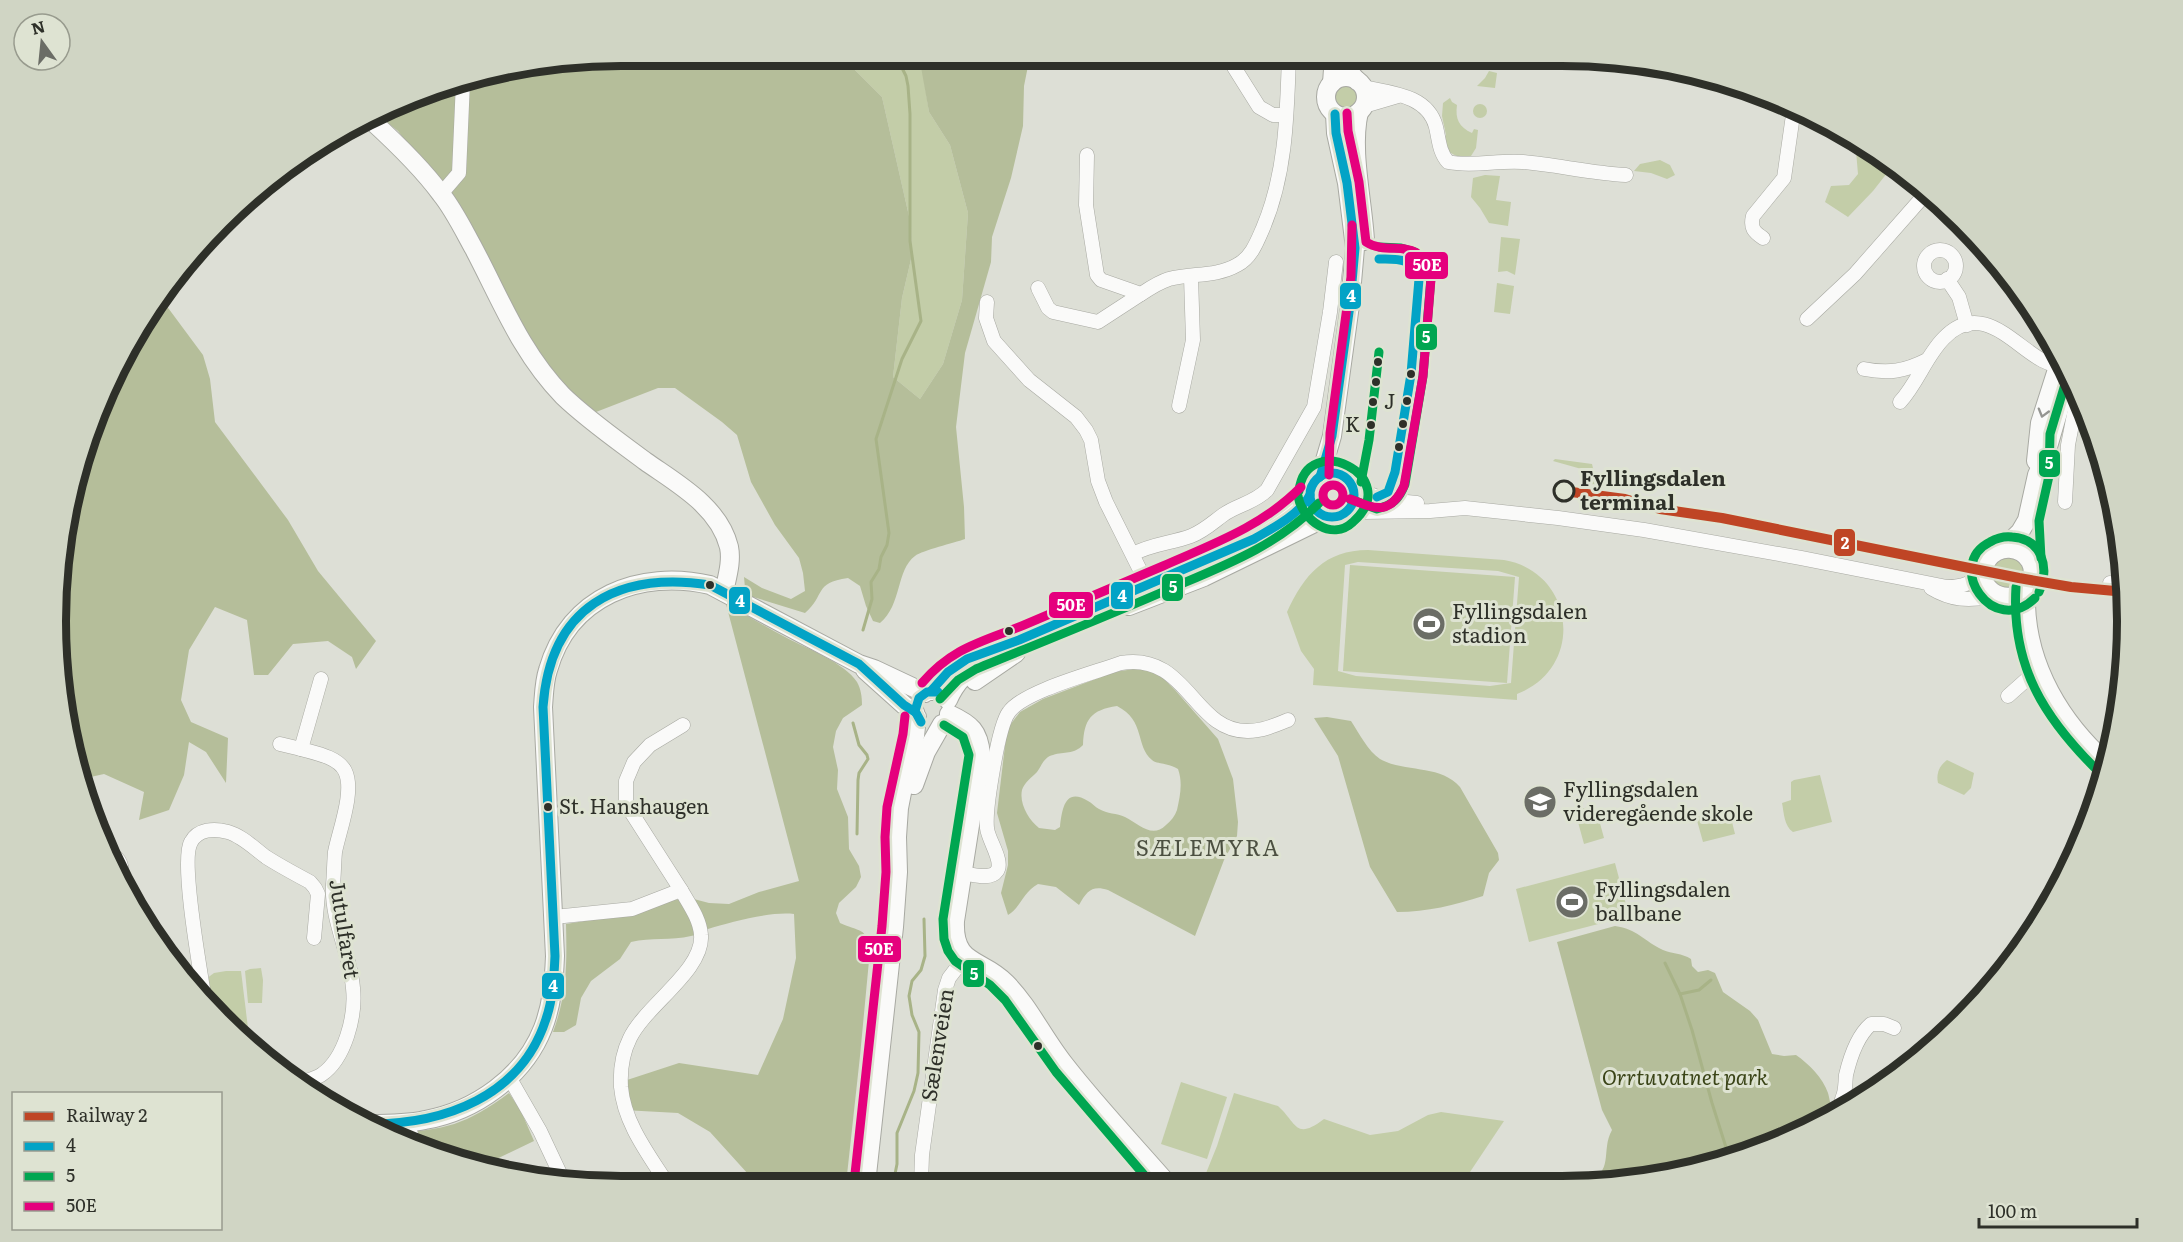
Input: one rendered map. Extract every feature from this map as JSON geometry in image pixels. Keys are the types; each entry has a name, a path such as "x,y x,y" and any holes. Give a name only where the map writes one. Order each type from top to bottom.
{"main road":[{"path":"1320,477 1332,436 1350,305 1355,248 1335,114 1326,97 1332,83 1333,66"},
{"path":"859,664 926,725 931,726 980,677 1016,653 1204,578 1327,517 1339,516 1349,510 1354,501 1340,435 1351,369 1365,241 1363,204 1355,146 1361,109 1366,96 1348,66"},
{"path":"1332,83 1344,78 1360,84"},
{"path":"1335,114 1348,117 1361,109"},
{"path":"375,124 441,194 474,249 508,319 544,375 587,418 695,497 716,520 729,550 730,560 724,592"},
{"path":"2060,376 2040,423 2036,449 2037,475 2027,520 2029,559 2034,574 2028,588 2026,603 2030,641 2039,670 2058,706 2100,756"},
{"path":"898,872 899,808 915,736 917,701 940,679 963,661 1018,641 1148,586 1210,559 1278,525 1294,513 1310,495 1312,485 1320,477 1332,473 1348,481"},
{"path":"1310,495 1316,509 1327,517"},
{"path":"2027,520 2020,532 1989,558 1983,572 1989,590 2002,597 2016,597 2028,588"},
{"path":"2002,549 2017,550 2029,559"},
{"path":"386,1124 408,1123 440,1117 487,1096 509,1077 535,1042 550,1006 554,981 554,917 543,707 547,672 564,635 593,605 635,584 652,581 693,581 710,585 724,592 859,664 928,692 941,693 947,711 962,720 977,734 981,755 954,921 955,940 965,957 994,973 1012,989 1064,1064 1161,1176"},
{"path":"2002,597 2030,641"},
{"path":"867,1176 898,872 912,790 926,752 947,711"}],"street":[{"path":"1233,66 1259,107 1273,115 1285,116"},
{"path":"1038,288 1048,308 1053,312 1098,322 1168,279 1230,268 1239,264 1253,249 1269,213 1280,177 1288,66"},
{"path":"1360,84 1417,101 1426,107 1432,115 1443,157 1448,162 1460,164 1524,162 1626,176"},
{"path":"441,194 459,173 463,89"},
{"path":"1361,109 1401,96"},
{"path":"1763,238 1755,232 1751,224 1753,216 1784,178 1793,117"},
{"path":"1087,155 1086,205 1097,275 1101,280 1141,294"},
{"path":"1807,319 1855,274 1921,199"},
{"path":"1133,554 1143,548 1189,537 1202,531 1224,514 1251,502 1268,490 1314,407 1336,262"},
{"path":"1179,406 1193,340 1191,276"},
{"path":"1947,279 1959,297 1967,325"},
{"path":"987,302 986,318 994,341 1029,380 1076,417 1086,430 1091,440 1101,491 1148,586"},
{"path":"1900,402 1912,388 1927,360 1944,338 1952,331 1967,325 1980,324 1999,328 2043,361 2053,363"},
{"path":"1864,369 1894,372 1927,360"},
{"path":"2065,502 2068,445 2075,409"},
{"path":"1348,481 1386,500 1405,503 1482,502 1603,518 1730,540 1784,551 1801,558"},
{"path":"1349,510 1362,512 1490,509 1644,530 1947,587 1970,584 1983,572"},
{"path":"1921,582 1941,594 1960,600 2002,597"},
{"path":"2110,583 2116,584"},
{"path":"962,873 989,876 996,872 999,865 998,856 991,845 986,820 1000,735 1009,711 1027,698 1121,663 1140,661 1167,671 1205,711 1232,728 1260,730 1288,720"},
{"path":"2008,696 2039,670"},
{"path":"301,749 321,679"},
{"path":"662,1176 639,1138 627,1111 621,1088 621,1065 630,1038 649,1010 691,967 700,952 701,934 699,924 681,890 626,804 626,781 634,762 650,745 683,725"},
{"name":"Jutulfaret","path":"280,744 334,761 344,770 348,781 345,811 335,855 333,888 338,924 353,989 351,1017 344,1046 322,1075 310,1080"},
{"path":"203,985 189,890 187,852 191,842 205,831 229,832 244,840 267,858 310,882 318,894 314,938"},
{"path":"554,917 632,909 681,890"},
{"name":"Sælenveien","path":"921,1176 922,1155 945,990 949,978 965,957"},
{"path":"1843,1100 1849,1066 1856,1045 1871,1024 1884,1024 1893,1028"},
{"path":"509,1077 540,1131 559,1172"},
{"path":"408,1123 411,1135"}],"green space":[{"path":"621,66 851,66 882,97 911,225 912,255 902,298 893,377 920,399 943,364 962,300 968,213 950,145 929,112 921,67 1028,66 1024,86 1023,126 1011,178 992,237 991,262 965,353 956,427 965,539 915,556 905,570 892,607 880,623 873,621 860,586 848,578 829,583 805,613 750,596 745,588 744,577 762,588 791,599 805,591 799,558 775,525 751,482 737,435 675,388 658,388 596,412 555,381 453,203 398,131 383,120 443,95 477,85 549,71"},
{"path":"851,66 923,66 929,112 950,145 968,213 962,300 943,364 920,399 893,377 902,298 912,255 911,225 882,97"},
{"path":"1489,71 1497,73 1495,88 1477,86 1485,78"},
{"path":"1346,83 1356,87 1360,97 1356,107 1346,111 1336,107 1332,97 1336,87"},
{"path":"1450,98 1457,105 1457,118 1461,125 1472,133 1474,129 1478,130 1476,148 1471,156 1453,154 1447,149 1443,140 1446,135 1442,116 1443,103"},
{"path":"1477,104 1483,104 1487,111 1483,118 1477,118 1473,114 1473,108"},
{"path":"1856,151 1888,172 1848,217 1825,202 1831,186 1849,185 1858,174"},
{"path":"1660,160 1670,165 1675,175 1667,179 1651,173 1634,171 1640,164"},
{"path":"1485,175 1500,176 1496,200 1511,202 1508,226 1489,223 1471,197 1473,178"},
{"path":"1501,237 1520,239 1515,275 1507,271 1498,272"},
{"path":"1497,283 1514,286 1510,314 1494,312"},
{"path":"166,305 203,355 210,379 215,422 288,520 318,571 376,641 356,669 352,657 328,641 293,644 268,675 254,675 247,620 215,607 189,650 181,700 191,722 228,738 226,783 206,752 189,742 184,775 169,810 139,820 144,792 104,774 89,777 71,693 66,621 71,549 85,477 108,409 140,343"},
{"path":"1555,459 1592,464 1597,485 1586,483 1585,470 1553,461"},
{"name":"Fyllingsdalen stadion","path":"1368,550 1504,560 1528,568 1546,582 1558,601 1563,622 1562,643 1554,664 1539,681 1517,694 1517,700 1313,685 1314,669 1301,651 1287,612 1301,587 1318,567 1340,554","holes":["1358,562 1498,571 1519,577 1511,683 1490,686 1356,676 1338,671 1345,565"]},
{"path":"2000,556 2019,558 2028,575 2014,593 1991,584 1991,565"},
{"name":"Fyllingsdalen stadion","path":"1350,565 1515,577 1507,683 1343,671"},
{"path":"726,604 835,662 857,682 862,705 843,718 836,731 833,747 838,770 837,789 848,817 849,849 859,866 861,877 856,887 839,903 836,913 840,923 861,931 867,937 870,950 847,1176 750,1176 710,1132 678,1113 623,1110 624,1081 679,1063 758,1075 783,1019 796,958 794,914 774,914 751,918 684,937 631,942 620,959 591,981 581,998 576,1025 564,1032 553,1032 561,1005 565,979 566,924 629,914 673,900 690,898 709,903 729,904 759,892 799,881"},
{"path":"1141,668 1158,673 1218,739 1233,779 1238,822 1237,836 1224,860 1195,936 1108,890 1098,888 1090,890 1079,905 1056,887 1038,884 1008,915 1001,893 1008,865 1008,851 997,813 1007,729 1020,712 1043,699 1114,672","holes":["1117,706 1126,712 1136,726 1143,748 1152,760 1178,769 1180,795 1173,818 1161,829 1156,831 1146,829 1125,817 1102,811 1088,801 1074,797 1066,802 1060,827 1055,830 1039,828 1028,816 1023,806 1021,795 1024,785 1047,758 1072,752 1083,745 1087,722 1095,713"]},
{"path":"1327,717 1351,721 1368,747 1380,759 1400,766 1443,775 1460,787 1498,853 1499,860 1489,873 1483,896 1441,907 1397,912 1370,867 1338,756 1314,718"},
{"path":"1947,760 1974,773 1971,788 1964,795 1938,783 1939,770"},
{"path":"1820,775 1832,822 1793,832 1786,823 1782,803 1791,800 1791,782"},
{"path":"1595,805 1604,838 1584,844 1575,811"},
{"path":"1723,810 1726,820 1731,818 1735,834 1703,842 1696,817"},
{"name":"Fyllingsdalen ballbane","path":"1615,863 1629,916 1529,942 1516,889"},
{"name":"Orrtuvatnet park","path":"1615,926 1635,933 1663,950 1688,957 1698,972 1708,970 1715,973 1723,992 1750,1011 1758,1020 1772,1054 1796,1055 1806,1063 1826,1087 1832,1106 1774,1134 1706,1157 1634,1171 1598,1175 1604,1167 1612,1130 1602,1110 1557,942"},
{"path":"261,968 262,1003 248,1003 245,971"},
{"path":"241,971 248,1028 245,1028 208,991 206,979 214,973"},
{"path":"1181,1082 1227,1097 1207,1159 1161,1144"},
{"path":"509,1093 521,1111 534,1141 493,1161 443,1147 404,1132 454,1124 494,1104"},
{"path":"1234,1093 1278,1106 1297,1127 1302,1129 1307,1129 1324,1119 1370,1135 1398,1131 1428,1115 1441,1112 1504,1121 1468,1176 1205,1176"}],"waterway":[{"path":"863,630 872,599 871,582 879,569 889,533 876,439 902,359 921,321 910,241 908,86 901,66"},
{"path":"853,723 859,745 868,759 859,773 857,834"},
{"path":"895,1176 897,1133 914,1091 918,1073 919,1032 912,1015 909,996 912,981 921,970 925,956 924,919"},
{"path":"1665,963 1680,994 1692,1030 1727,1151"},
{"path":"1680,994 1699,990 1711,980"}],"tram line":[{"path":"1624,504 1661,504"}],"rail line":[{"name":"2","path":"1564,491 1625,499 1660,509 1722,518 2019,578 2071,587 2116,591"}],"transit line":[{"name":"50E","path":"1347,113 1348,131 1359,182 1366,242 1385,248 1413,251 1426,265 1431,279 1423,376 1404,486 1393,502 1381,508 1350,499"},
{"name":"4","path":"1320,477 1332,436 1350,305 1355,248 1347,183 1336,133 1335,114"},
{"name":"50E","path":"1329,475 1330,433 1351,277 1352,225"},
{"name":"5","path":"1350,499 1377,509 1395,501 1400,494 1405,484 1423,376 1431,277 1423,260 1415,252 1401,248 1379,247"},
{"name":"4","path":"1377,497 1388,492 1395,472 1411,374 1419,279 1408,263 1379,259"},
{"name":"5","path":"1361,482 1369,440 1379,352"},
{"name":"5","path":"2041,558 2039,521 2049,476 2050,434 2065,386"},
{"name":"5","path":"1298,496 1305,513 1319,526 1327,529 1345,528 1353,522 1366,505 1367,489 1361,476 1348,466 1333,461 1318,463 1305,473 1299,491"},
{"name":"4","path":"1332,473 1347,480 1354,495 1347,510 1332,517 1317,510 1310,495 1317,480 1332,473"},
{"name":"50E","path":"1333,485 1340,488 1343,495 1340,502 1333,505 1326,502 1323,495 1326,488 1333,485"},
{"name":"50E","path":"922,683 945,661 981,641 1024,625 1236,533 1270,513 1301,487"},
{"name":"4","path":"931,691 948,672 967,659 1019,640 1254,539 1292,515 1310,495"},
{"name":"5","path":"940,699 958,680 976,669 1124,608 1251,552 1286,531 1319,503"},
{"name":"5","path":"2035,598 2019,608 2004,610 1990,604 1980,594 1973,581 1972,566 1977,553 1990,542 2003,537 2022,539 2030,543 2037,549 2043,564 2044,573 2039,592"},
{"name":"4","path":"386,1123 425,1119 476,1101 499,1086 518,1068 534,1046 546,1019 552,996 555,956 543,707 548,672 559,644 574,621 594,603 618,591 646,584 676,582 710,585 859,664 904,705 915,712"},
{"name":"5","path":"2016,587 2019,642 2035,689 2047,711 2062,731 2097,770"},
{"name":"4","path":"921,722 915,711 919,698 927,692 938,692"},
{"name":"50E","path":"855,1176 882,926 887,807 905,716"},
{"name":"5","path":"944,725 963,737 969,755 943,919 944,939 948,951 955,961 990,985 1005,1000 1056,1072 1145,1176"}],"place":[{"name":"J","path":"1373,402"},
{"name":"K","path":"1371,425"},
{"name":"Fyllingsdalen terminal","path":"1564,491"},
{"name":"Fyllingsdalen stadion","path":"1429,624"},
{"name":"Fyllingsdalen videregående skole","path":"1540,802"},
{"name":"St. Hanshaugen","path":"548,807"},
{"name":"Fyllingsdalen ballbane","path":"1572,902"}],"district":[{"name":"SÆLEMYRA","path":"1208,848"}]}
